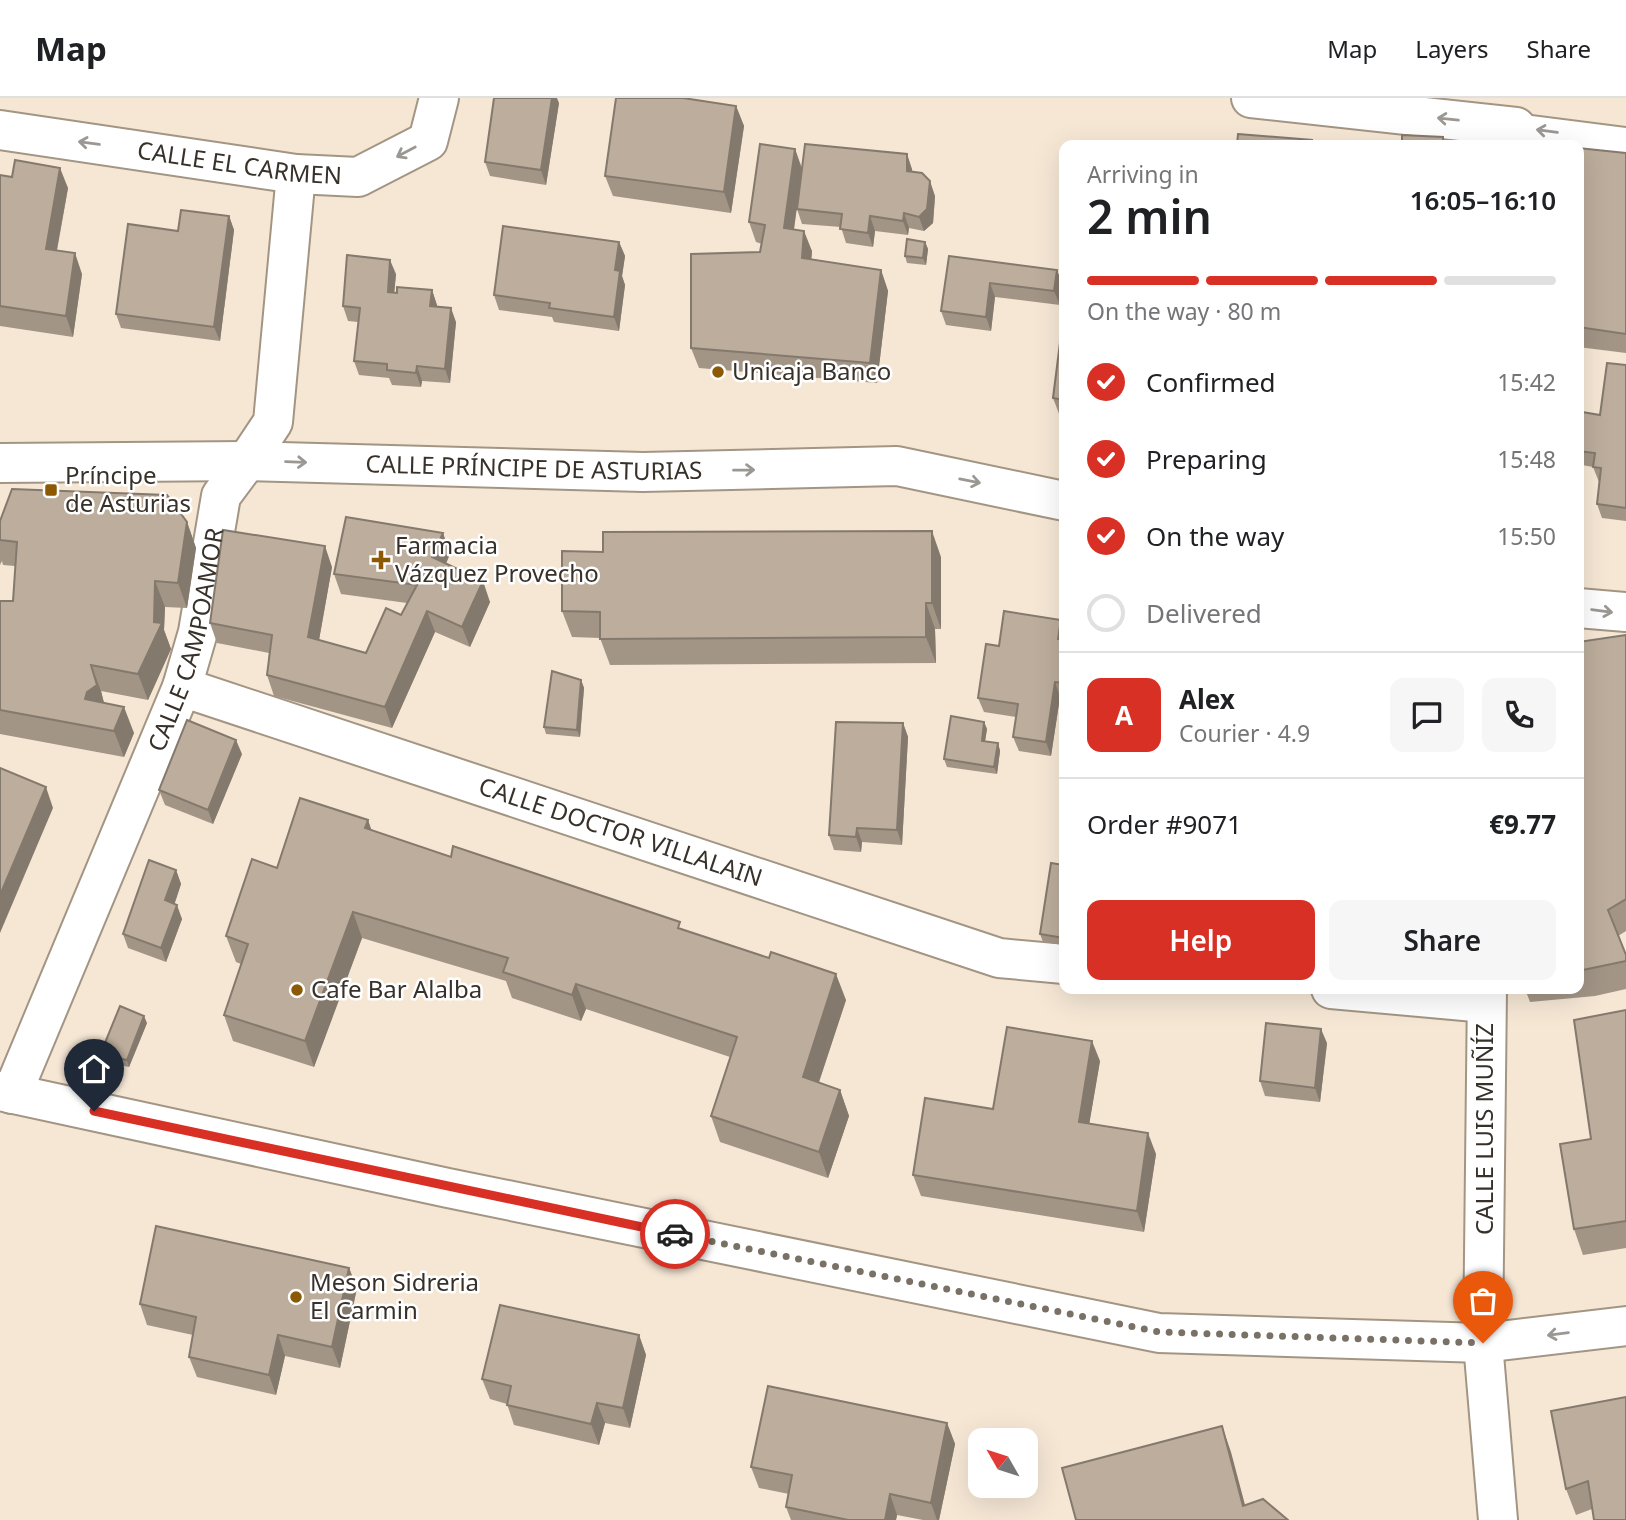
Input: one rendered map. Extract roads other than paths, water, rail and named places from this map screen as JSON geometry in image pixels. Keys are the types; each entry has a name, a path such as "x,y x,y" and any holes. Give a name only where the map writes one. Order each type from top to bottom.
{"street":[{"name":"CALLE EL CARMEN","path":"0,130 296,174 358,177 428,141 439,98"},
{"path":"1251,98 1516,123"},
{"name":"CALLE CAMPOAMOR","path":"6,1093 182,687 198,632 222,496 273,422 296,174"},
{"name":"CALLE PRÍNCIPE DE ASTURIAS","path":"0,463 247,461 643,472 897,467 1059,499"},
{"path":"1584,608 1626,612"},
{"name":"CALLE DOCTOR VILLALAIN","path":"182,687 999,958 1059,964"},
{"path":"1442,994 1486,996"},
{"name":"CALLE LUIS MUÑÍZ","path":"1486,996 1483,1343 1498,1520"},
{"path":"6,1093 448,1188 1159,1332 1483,1343 1626,1326"}],"lane":[{"path":"1516,123 1626,141"}],"place":[{"name":"Unicaja Banco","path":"718,372"},
{"name":"Príncipe de Asturias","path":"51,490"},
{"name":"Farmacia Vázquez Provecho","path":"381,560"},
{"name":"Cafe Bar Alalba","path":"297,990"},
{"name":"Meson Sidreria El Carmin","path":"296,1297"}]}
